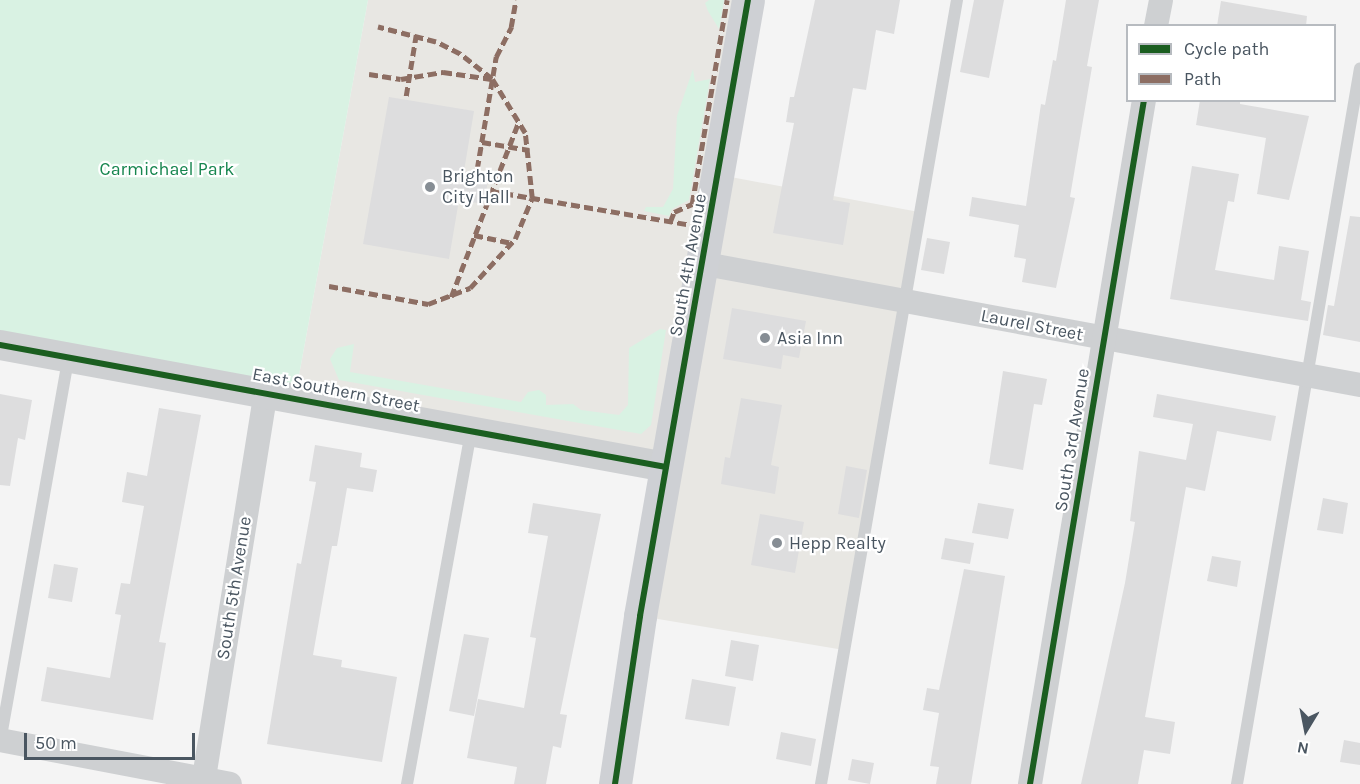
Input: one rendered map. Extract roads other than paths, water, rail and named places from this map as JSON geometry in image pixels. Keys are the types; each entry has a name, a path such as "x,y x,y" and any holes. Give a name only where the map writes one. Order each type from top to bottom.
{"main road":[{"name":"South 4th Avenue","path":"615,784 666,467 705,264 748,0"}],"street":[{"path":"1156,24 1161,0"},
{"name":"South 3rd Avenue","path":"1030,784 1144,102"},
{"name":"Laurel Street","path":"705,264 1360,385"},
{"name":"East Southern Street","path":"0,345 666,467"},
{"name":"South 5th Avenue","path":"203,782 266,392"},
{"path":"0,740 203,782 230,784"}],"lane":[{"path":"820,784 957,0"},
{"path":"1237,784 1360,68"},
{"path":"0,740 69,357"},
{"path":"407,784 471,430"}],"place":[{"name":"Brighton City Hall","path":"430,187"},
{"name":"Asia Inn","path":"765,338"},
{"name":"Hepp Realty","path":"777,543"}],"park label":[{"name":"Carmichael Park","path":"167,169"}]}
